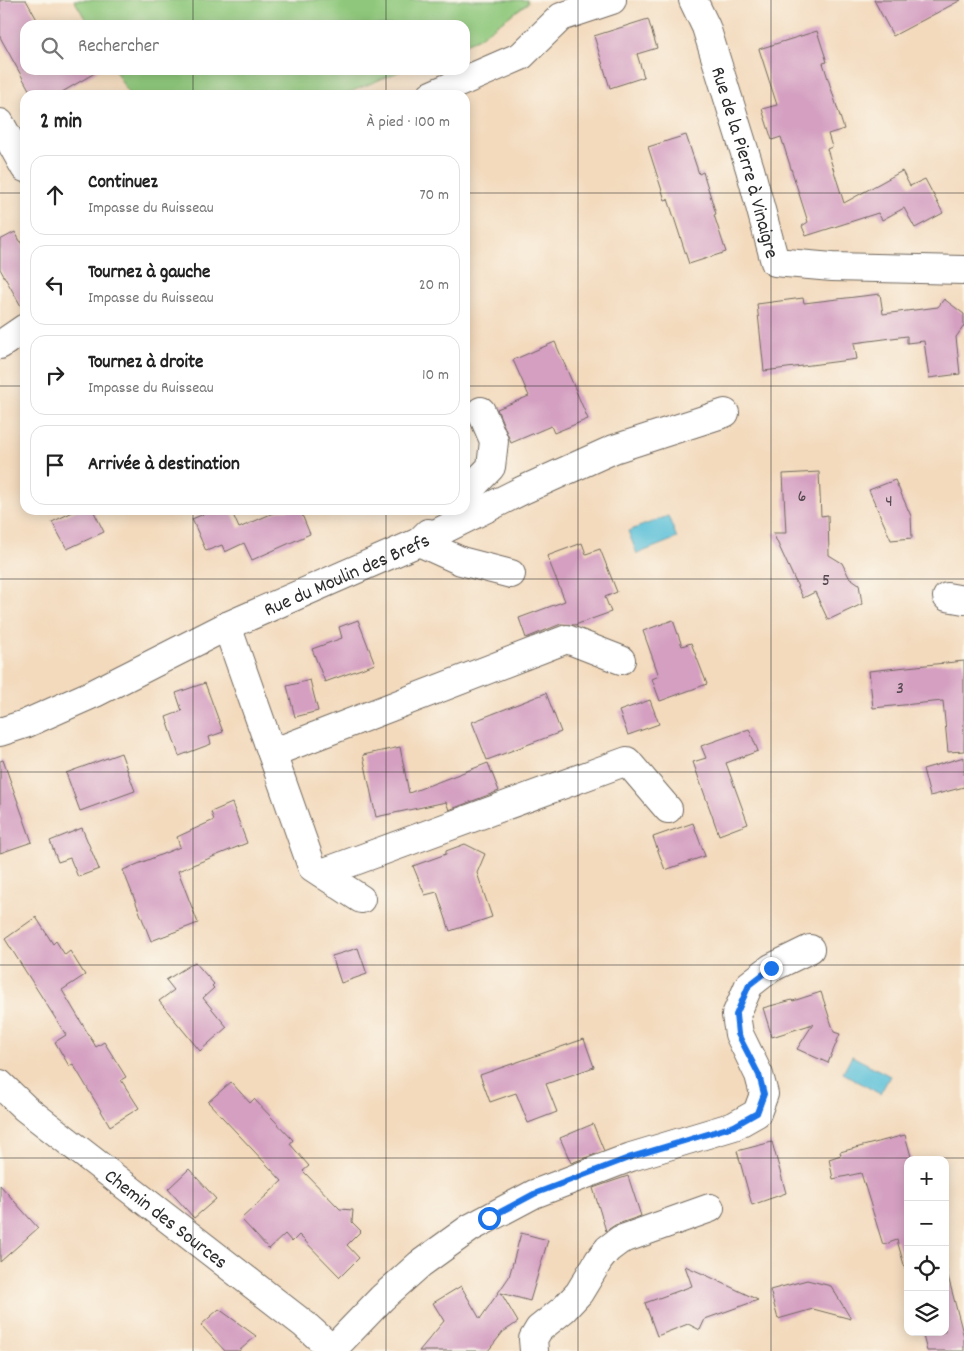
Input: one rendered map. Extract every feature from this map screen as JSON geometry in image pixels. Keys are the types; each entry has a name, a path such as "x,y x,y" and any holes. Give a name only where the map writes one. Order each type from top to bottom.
{"street":[{"path":"443,90 521,56 561,17 612,0"},
{"name":"Rue de la Pierre à Vinaigre","path":"693,0 706,27 727,93 775,262 832,267 964,270"},
{"path":"0,123 20,159"},
{"path":"0,345 20,331"},
{"path":"470,489 491,467 494,440 481,411"},
{"name":"Rue du Moulin des Brefs","path":"0,732 25,724 94,693 227,626 419,542 523,490 614,449 725,413"},
{"path":"444,515 419,542 461,562 511,574"},
{"path":"227,626 312,867 361,899"},
{"path":"272,753 568,639 621,660"},
{"path":"322,874 627,761 668,809"},
{"path":"334,1350 382,1298 420,1264 470,1228 534,1194 631,1157 734,1126 757,1113 764,1094 759,1075 738,1034 736,1015 749,985 771,968 810,949"},
{"name":"Chemin des Sources","path":"0,1084 25,1108 297,1319 334,1350"},
{"path":"534,1351 533,1339 538,1329 564,1309 579,1293 608,1249 620,1240 710,1208"}],"green space":[{"path":"74,0 527,0 528,3 470,42 470,20 86,20"},
{"path":"118,75 391,75 355,90 126,90"}],"water":[{"path":"668,516 677,538 637,554 628,531"},
{"path":"852,1056 890,1076 880,1094 843,1073"}],"building":[{"path":"0,0 26,0 37,20 20,20 20,73 0,37"},
{"path":"874,0 961,0 893,36"},
{"path":"648,19 657,48 637,54 644,77 610,88 594,36"},
{"path":"817,31 827,62 823,63 844,129 828,134 832,147 827,149 844,203 902,171 910,186 925,179 943,213 915,228 904,208 882,220 878,213 806,236 802,226 808,222 781,137 772,140 762,109 777,105 759,49"},
{"path":"21,75 91,75 66,90 29,90"},
{"path":"686,135 699,174 703,172 726,252 689,264 668,199 665,200 648,147"},
{"path":"15,232 20,241 20,304 0,269 0,240"},
{"path":"880,294 883,314 938,307 944,299 964,314 964,326 956,337 960,374 929,378 924,341 907,343 907,336 854,343 857,359 764,371 757,304 803,298 804,303"},
{"path":"555,342 588,419 554,433 551,426 511,443 497,409 529,396 513,360"},
{"path":"819,472 821,516 828,515 829,555 842,563 849,577 859,584 862,604 828,620 815,592 803,598 773,533 786,533 783,474"},
{"path":"895,480 911,516 912,538 891,540 869,490"},
{"path":"67,515 96,515 104,532 67,549 52,522"},
{"path":"201,515 233,515 239,528 269,515 302,515 310,534 252,560 244,543 225,552 222,545 206,551 192,519"},
{"path":"582,543 586,554 600,549 617,592 605,597 611,612 575,625 561,624 526,638 519,618 565,601 547,556"},
{"path":"358,620 375,664 325,682 312,649 342,638 339,627"},
{"path":"673,620 682,646 691,643 707,684 660,701 652,679 659,676 643,631"},
{"path":"964,661 964,751 948,752 943,701 873,708 869,671"},
{"path":"310,680 318,711 295,717 287,686"},
{"path":"205,683 223,732 209,737 211,744 179,756 166,717 182,711 176,693"},
{"path":"546,693 561,732 487,760 472,722"},
{"path":"650,700 659,724 628,735 619,711"},
{"path":"749,729 758,751 726,763 748,824 719,835 693,762 706,758 701,746"},
{"path":"400,747 409,793 488,763 499,791 449,810 446,802 376,817 363,755"},
{"path":"121,753 135,791 80,811 66,773"},
{"path":"964,757 964,787 930,796 923,769"},
{"path":"3,760 32,842 0,853 0,761"},
{"path":"232,803 247,843 178,871 198,923 151,941 123,870 180,847 177,837 214,820 211,812"},
{"path":"693,823 705,856 665,870 653,837"},
{"path":"82,828 99,869 78,877 70,858 58,862 50,841"},
{"path":"465,844 485,854 477,873 492,917 450,931 437,892 425,895 413,866 446,854 446,851"},
{"path":"36,917 53,944 56,941 65,955 70,951 85,975 62,990 96,1047 104,1042 126,1077 121,1080 139,1108 110,1126 73,1064 69,1066 55,1042 66,1035 5,939"},
{"path":"358,948 367,974 341,983 332,956"},
{"path":"195,962 214,984 212,986 214,988 203,998 227,1027 200,1051 159,1001 174,990 166,980"},
{"path":"821,992 834,1032 840,1034 828,1063 797,1049 813,1024 772,1037 763,1008"},
{"path":"584,1039 594,1067 546,1084 557,1112 528,1123 516,1093 490,1102 480,1075"},
{"path":"231,1082 250,1103 254,1099 293,1140 290,1144 309,1166 303,1171 340,1209 353,1210 352,1222 361,1231 347,1245 359,1258 340,1277 299,1235 292,1242 285,1234 269,1249 241,1219 282,1181 208,1102"},
{"path":"593,1124 604,1151 571,1163 560,1138"},
{"path":"905,1135 911,1156 904,1156 904,1265 897,1240 883,1245 861,1173 833,1179 829,1159 841,1155 840,1152"},
{"path":"772,1142 786,1193 752,1205 737,1151"},
{"path":"189,1169 216,1199 194,1218 168,1189"},
{"path":"628,1176 641,1216 615,1225 606,1231 593,1188"},
{"path":"0,1185 38,1228 0,1262"},
{"path":"521,1233 548,1240 530,1301 501,1293 518,1322 503,1332 488,1351 419,1351 444,1321 433,1303 461,1286 480,1319 509,1277"},
{"path":"685,1266 758,1300 705,1319 700,1330 688,1324 657,1336 645,1303 692,1286"},
{"path":"807,1280 831,1286 851,1319 813,1309 778,1319 770,1290"},
{"path":"949,1280 964,1337 964,1351 927,1351 923,1336 949,1336"},
{"path":"219,1309 256,1336 239,1351 225,1351 201,1325"}],"route":[{"path":"489,1218 534,1194 631,1157 734,1126 757,1113 764,1094 759,1075 738,1034 736,1015 749,985 771,968"}]}
